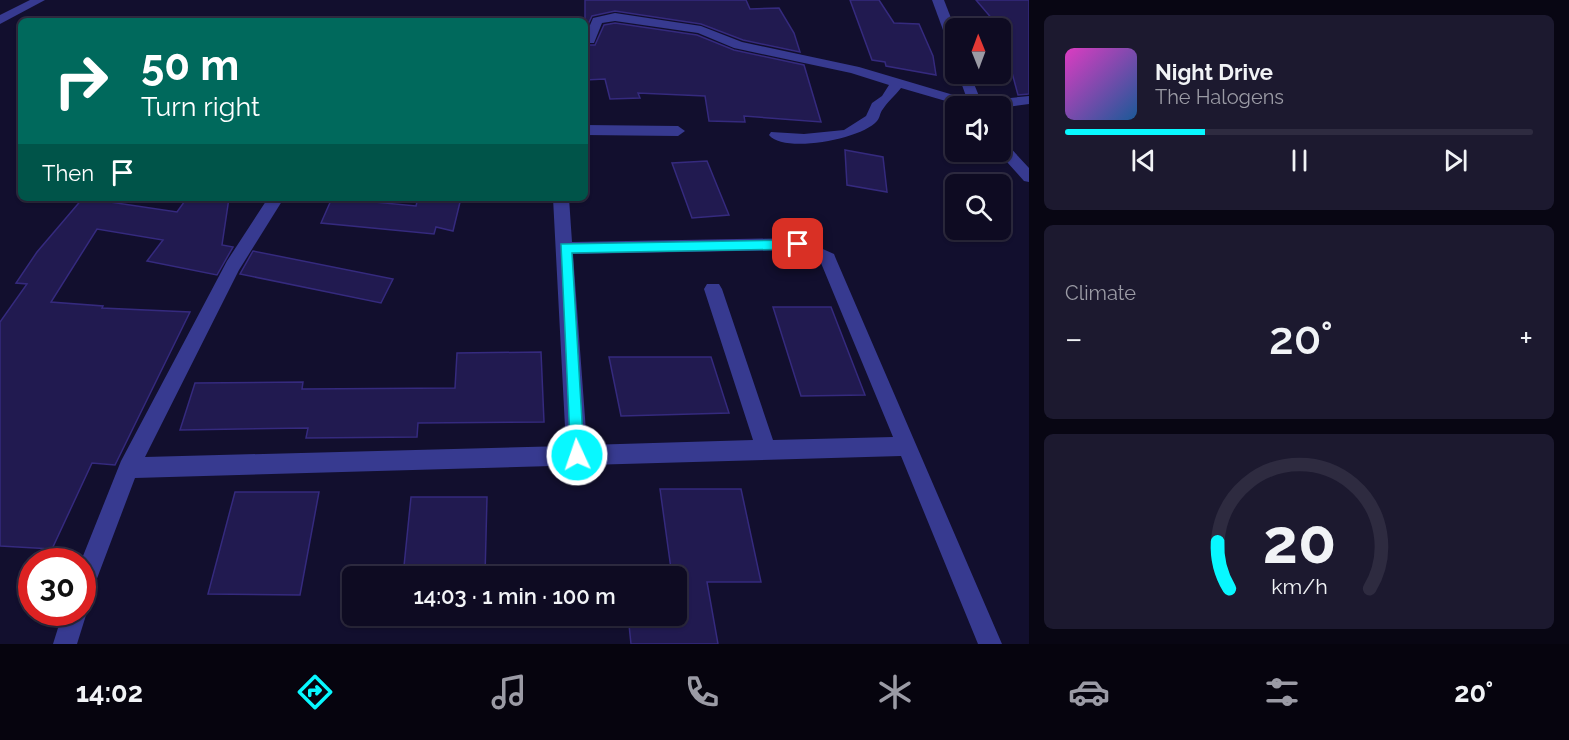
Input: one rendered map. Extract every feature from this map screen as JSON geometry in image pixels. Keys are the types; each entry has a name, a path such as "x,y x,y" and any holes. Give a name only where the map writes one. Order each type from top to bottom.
{"street":[{"path":"0,20 16,9 39,0"},
{"path":"938,0 945,19"},
{"path":"590,40 597,21 615,17 701,30 738,45 854,70 945,97"},
{"path":"776,135 804,138 847,134 872,119 877,106 887,99 897,83"},
{"path":"1011,102 1029,100"},
{"path":"588,130 678,130"},
{"path":"1011,157 1029,177"},
{"path":"96,552 128,468 233,266 274,201"},
{"path":"561,201 577,455"},
{"path":"566,248 798,244 828,259 990,644"},
{"path":"712,289 752,413 767,450"},
{"path":"128,468 905,446"},
{"path":"65,644 71,626"}],"building":[{"path":"585,0 746,0 750,9 779,8 794,33 800,52 743,40 701,24 615,11 592,16 588,25 588,18 585,18"},
{"path":"850,0 879,0 894,23 919,24 933,56 936,75 886,66 885,62 872,60"},
{"path":"976,0 1029,0 1029,94 1018,95 1011,69 1011,18 991,18"},
{"path":"615,23 697,35 734,50 804,65 821,122 744,116 745,122 709,121 705,96 638,93 640,98 610,99 605,79 588,80 588,45 595,45 604,25"},
{"path":"845,150 883,157 887,192 847,185"},
{"path":"707,161 729,215 692,218 672,163"},
{"path":"80,201 103,201 177,212 185,201 229,201 222,245 233,247 217,275 147,261 163,240 97,229 51,302 103,306 102,308 190,312 115,465 92,463 52,548 0,546 0,322 27,284 16,283 37,252"},
{"path":"331,201 364,201 416,206 417,201 460,201 453,231 436,227 434,234 321,223"},
{"path":"253,251 393,279 381,303 240,274"},
{"path":"773,307 831,307 865,395 801,396"},
{"path":"541,352 544,422 418,423 417,437 306,438 308,428 180,430 195,383 303,382 302,389 455,388 457,353"},
{"path":"609,357 711,357 729,413 621,416"},
{"path":"660,489 741,489 761,582 707,582 718,644 631,644 629,626 687,626 687,566 671,566"},
{"path":"235,492 319,492 300,595 208,594"},
{"path":"411,497 487,497 485,566 404,566"}],"route":[{"path":"577,455 566,248 798,244"}]}
